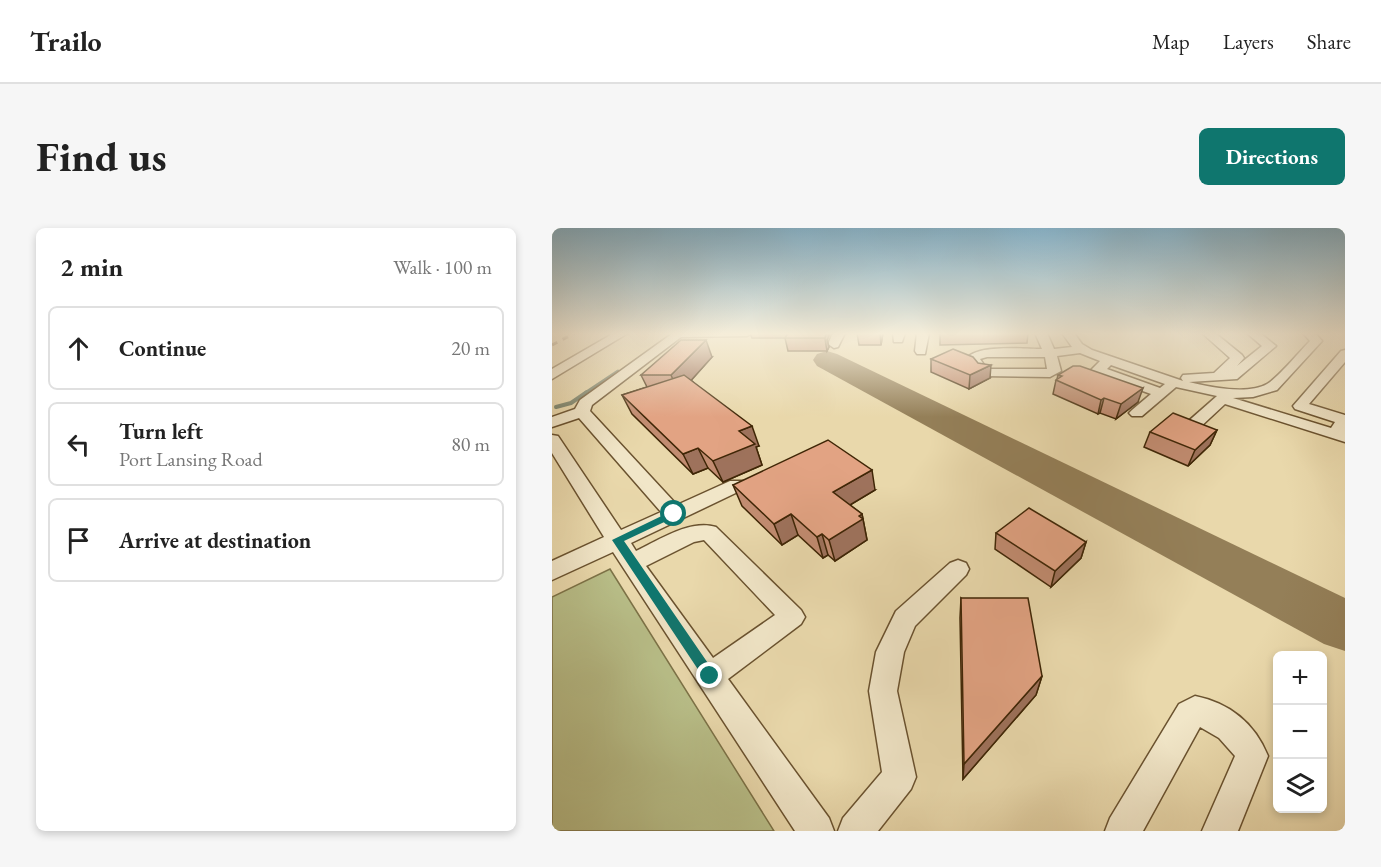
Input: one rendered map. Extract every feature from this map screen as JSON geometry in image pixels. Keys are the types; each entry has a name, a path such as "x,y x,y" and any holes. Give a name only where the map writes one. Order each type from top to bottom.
{"street":[{"path":"552,375 575,361"},
{"path":"582,412 585,403 642,361"},
{"path":"975,361 983,372 988,373 1050,373 1054,368 1052,361"},
{"path":"1107,361 1098,367 1100,372 1161,393"},
{"path":"1113,361 1176,381 1206,384 1232,376 1250,361"},
{"path":"1119,361 1135,363 1233,394 1262,392 1272,387 1290,361"},
{"path":"1206,384 1234,361"},
{"path":"1339,361 1300,406 1342,428"},
{"path":"1137,413 1176,381"},
{"path":"1206,384 1223,398 1277,415 1342,428"},
{"path":"1262,392 1262,402 1265,408 1277,415"},
{"path":"1190,428 1223,398"},
{"path":"552,422 582,412"},
{"path":"582,412 674,514"},
{"path":"552,440 632,563 816,831"},
{"path":"552,571 737,485"},
{"path":"632,563 689,535 709,532 792,617 710,676"},
{"path":"856,831 899,777 883,690 890,652 905,619 958,569"},
{"path":"1123,831 1190,715 1195,711 1204,712 1240,735 1249,746 1252,756 1220,831"}],"green space":[{"path":"610,569 774,831 552,831 552,597"}],"building":[{"path":"657,361 685,361 671,375 641,375"},
{"path":"936,361 976,361 991,365 970,375"},
{"path":"1073,366 1080,366 1143,388 1121,404 1104,398 1101,400 1056,380 1062,376 1058,375"},
{"path":"684,375 752,426 739,431 755,444 713,461 698,448 683,454 622,395"},
{"path":"1173,413 1217,430 1195,450 1150,432"},
{"path":"828,440 872,470 833,492 862,514 859,516 863,519 829,540 822,534 817,537 791,514 774,524 733,485"},
{"path":"1029,508 1086,542 1055,571 996,533"},
{"path":"961,598 1028,598 1042,676 964,764"}],"waterway":[{"path":"585,393 618,371"},
{"path":"556,407 571,403 587,392"}],"taxiway":[{"path":"829,361 1345,626"}],"route":[{"path":"674,514 617,540 710,676"}]}
